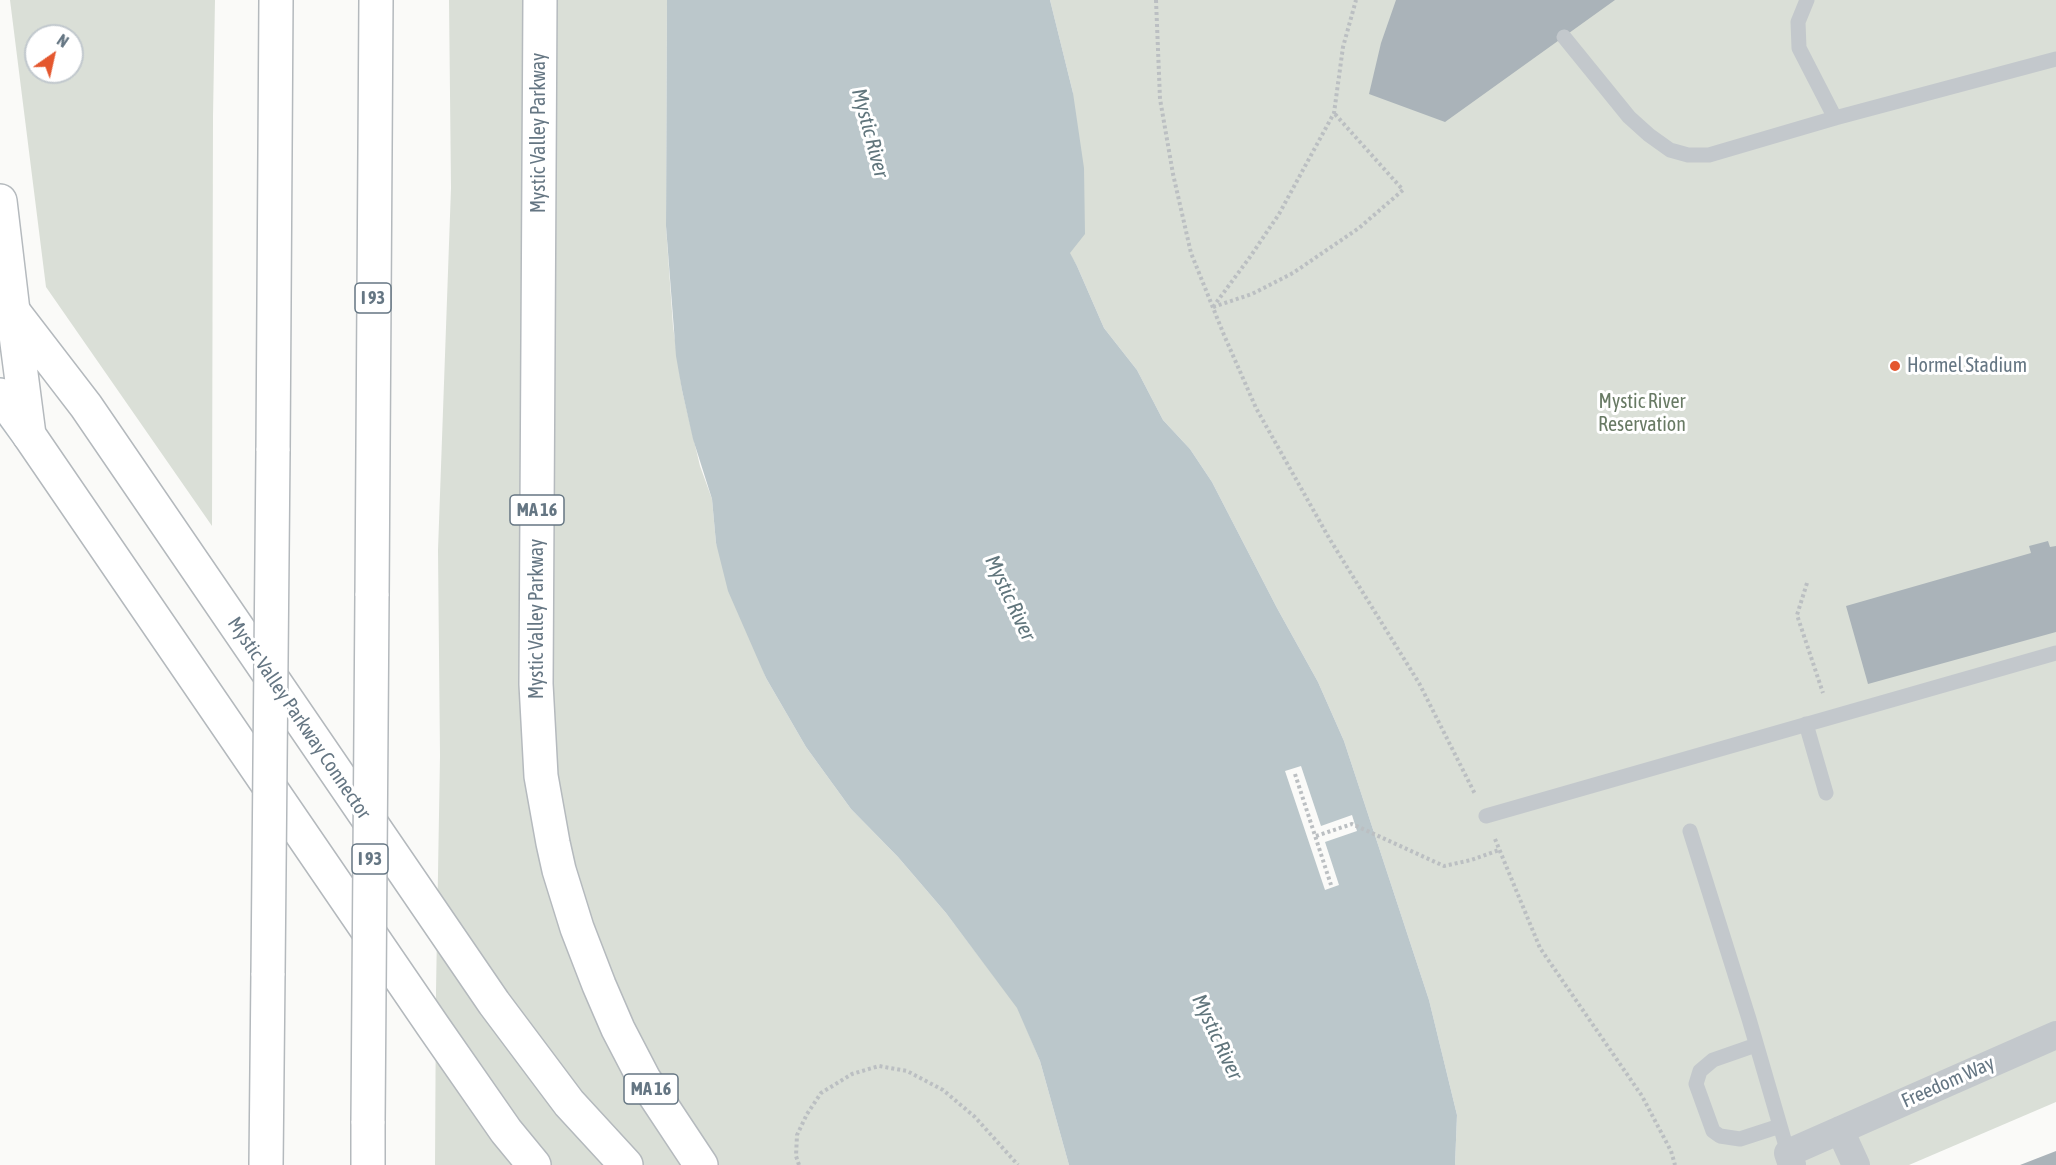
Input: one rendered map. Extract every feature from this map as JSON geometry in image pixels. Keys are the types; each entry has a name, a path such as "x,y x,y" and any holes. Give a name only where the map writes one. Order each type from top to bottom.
{"main road":[{"path":"266,1165 276,0"},
{"name":"I 93","path":"368,1165 376,0"},
{"name":"Mystic Valley Parkway","path":"540,0 536,684 541,776 550,832 560,870 575,920 599,985 618,1029 644,1079 701,1165"},
{"path":"0,201 7,303 29,435"},
{"name":"Mystic Valley Parkway Connector","path":"7,303 86,406 494,1003 569,1102 626,1165"},
{"path":"0,395 433,1026 506,1131 534,1165"}],"street":[{"name":"Freedom Way","path":"1790,1159 1840,1130 2056,1035"},
{"path":"1840,1130 1856,1165"}],"lane":[{"path":"1807,0 1798,21 1798,48 1835,118"},
{"path":"1564,37 1629,117 1670,150 1688,155 1710,155 1835,118 2056,59"},
{"path":"1486,816 2056,653"},
{"path":"1806,724 1826,793"},
{"path":"1690,831 1790,1159"},
{"path":"1756,1045 1713,1060 1700,1071 1696,1084 1713,1131 1720,1136 1740,1139 1780,1126"}],"path":[{"path":"1156,0 1160,99 1173,174 1191,253 1256,408 1329,538 1419,683 1486,816 1540,948 1641,1096 1671,1151 1675,1165"},
{"path":"1213,307 1279,214 1334,113 1343,47 1356,0"},
{"path":"1213,307 1252,294 1293,273 1359,228 1403,190 1334,113"},
{"path":"1807,583 1797,615 1831,717"},
{"path":"1295,774 1331,885"},
{"path":"1316,836 1352,824 1444,866 1499,850"},
{"path":"799,1165 796,1156 797,1135 821,1093 852,1074 879,1066 907,1071 943,1090 975,1117 1018,1165"}],"green space":[{"path":"10,0 215,0 212,526 46,287"},
{"path":"449,0 667,0 666,226 673,326 682,390 700,466 712,499 716,543 766,678 806,747 851,809 898,857 946,913 1018,1008 1040,1061 1069,1165 435,1165 440,756 438,550 451,188"},
{"name":"Mystic River Reservation","path":"1050,0 2056,0 2056,1102 1909,1165 1455,1165 1457,1115 1429,1000 1344,741 1318,682 1212,482 1190,449 1163,420 1137,370 1104,328 1069,253 1073,93"}],"water":[{"name":"Mystic River","path":"667,0 1050,0 1073,93 1084,168 1085,234 1070,253 1104,328 1137,370 1163,420 1190,449 1212,482 1318,682 1344,741 1429,1000 1457,1115 1455,1165 1069,1165 1040,1061 1017,1008 946,913 898,857 851,809 806,747 766,678 728,591 716,543 712,499 693,439 676,356 666,226"}],"pier":[{"path":"1301,766 1321,826 1352,815 1357,831 1325,842 1339,885 1325,890 1285,771"}],"building":[{"path":"1396,0 1615,0 1445,122 1369,94 1381,43"},
{"path":"2048,541 2050,547 2056,546 2056,632 1868,684 1846,606 2031,553 2029,546"},
{"path":"2056,1151 2056,1165 2020,1165"}],"place":[{"name":"Hormel Stadium","path":"1895,366"}]}
